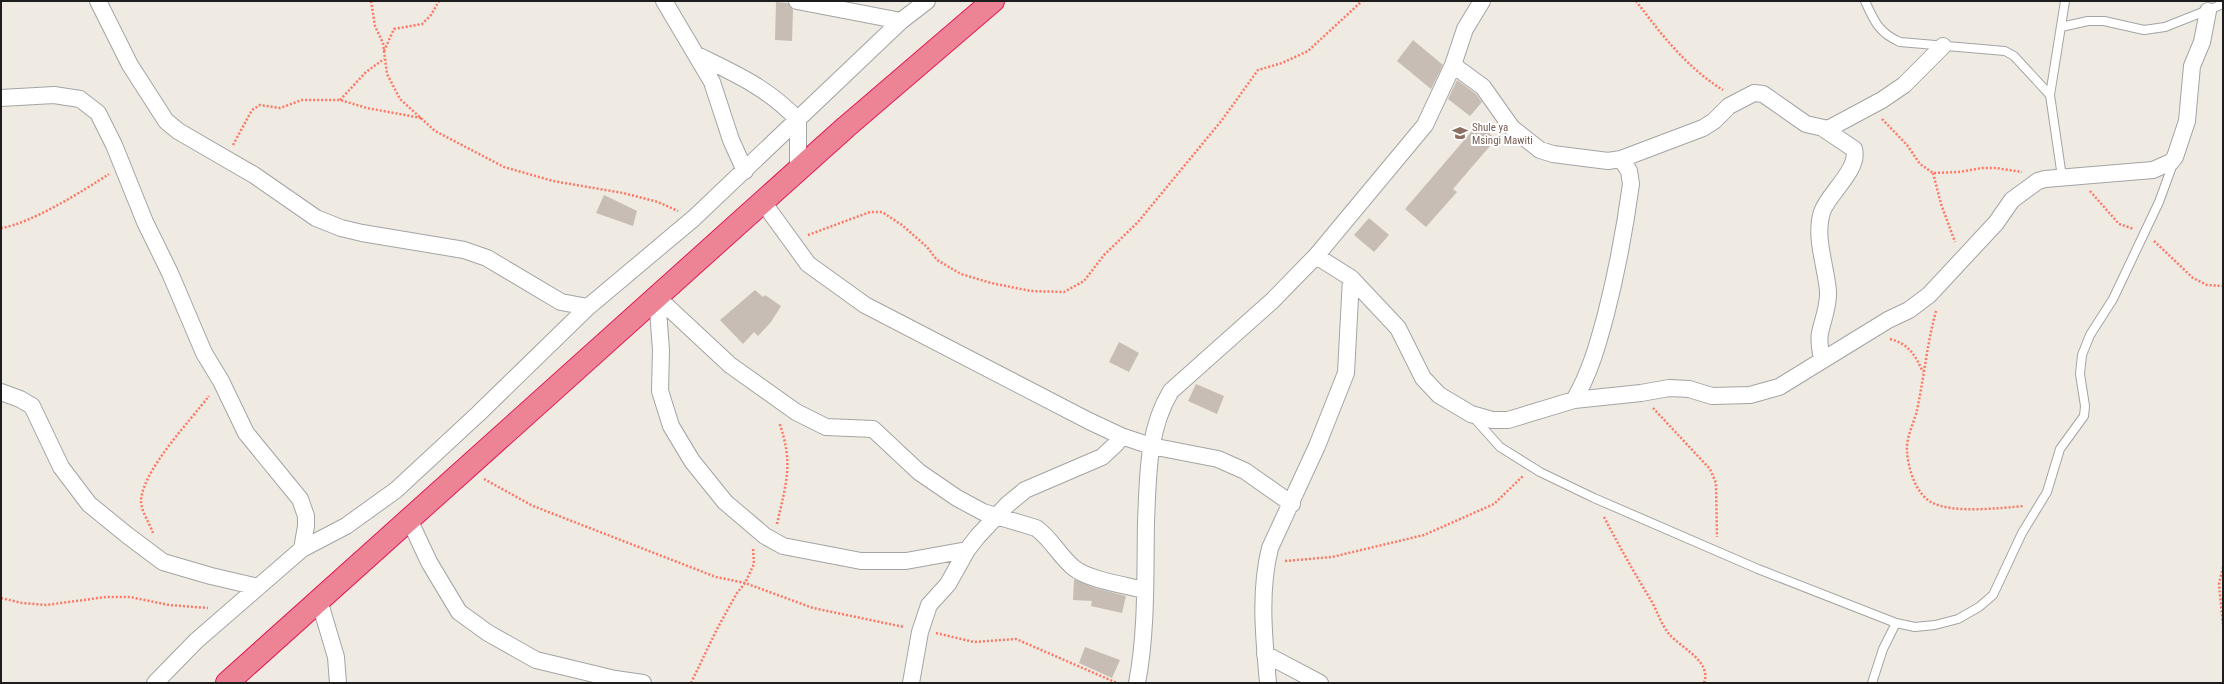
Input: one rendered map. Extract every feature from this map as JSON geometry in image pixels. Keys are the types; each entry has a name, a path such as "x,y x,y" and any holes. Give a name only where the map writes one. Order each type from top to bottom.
{"highway":[{"path":"227,683 798,170 993,1"}],"street":[{"path":"98,1 130,65 166,120 178,131 227,159 316,218 355,231 464,250 487,258 561,302 588,307"},
{"path":"664,1 712,82 730,140 745,171"},
{"path":"797,1 901,21"},
{"path":"155,683 196,641 302,549 346,526 396,490 484,409 588,307 694,218 901,21 927,1"},
{"path":"1137,683 1140,666 1148,477 1151,446 1162,409 1171,391 1272,301 1316,256 1425,125 1453,65 1465,29 1482,1"},
{"path":"1316,256 1351,278 1398,328 1423,378 1439,395 1471,414 1492,420 1508,420 1574,400 1641,394 1669,388 1689,389 1712,396 1750,395 1779,387 1866,333 1909,310 1929,295 1962,260 1996,223 2012,200 2038,181 2062,177 2153,170 2163,167 2175,157 2187,121 2192,66 2204,36 2208,11"},
{"path":"1824,129 1832,128 1870,107 1904,84 1944,46"},
{"path":"697,55 750,80 784,105 798,120 798,170"},
{"path":"1453,65 1483,87 1512,128 1540,150 1553,154 1608,161 1621,158 1703,128 1714,121 1729,106 1750,94 1763,94 1806,124 1824,129 1854,148 1855,155 1847,172 1826,201 1821,214 1819,229 1828,291 1820,334 1822,360"},
{"path":"1,98 54,95 80,99 98,113 122,165 145,222 170,273 204,353 221,381 246,433 300,499 306,516 306,526 302,549"},
{"path":"1574,400 1585,382 1597,347 1616,273 1631,184 1629,171 1621,158"},
{"path":"763,202 808,264 865,305 1082,418 1121,436 1151,446 1218,459 1245,471 1292,504"},
{"path":"1268,683 1263,612 1266,563 1270,548 1292,504 1346,373 1351,278"},
{"path":"657,297 730,365 796,412 826,426 873,429 918,472 957,498 983,512 1036,528 1043,533 1060,555 1075,569 1102,579 1144,590"},
{"path":"657,297 661,350 660,390 671,426 692,461 725,502 752,526 773,542 819,554 861,561 906,561 967,550"},
{"path":"1,392 20,398 32,406 61,467 89,504 163,562 211,576 258,587"},
{"path":"912,683 921,629 929,606 948,584 967,550 997,516 1025,490 1102,457 1116,444 1121,436"},
{"path":"409,519 429,562 459,612 488,633 536,660 615,679 643,683"},
{"path":"319,600 336,657 338,683"},
{"path":"1265,654 1320,683"}],"lane":[{"path":"1866,1 1876,24 1886,36 1900,42 2005,51 2014,56 2050,95"},
{"path":"2062,177 2050,95 2065,1"},
{"path":"2061,27 2088,21 2104,21 2144,30 2165,27 2223,4"},
{"path":"1471,414 1500,447 1533,468 1594,498 1717,551 1896,623 1915,627 1935,626 1958,619 1979,607 1993,594 2022,533 2050,486 2060,449 2085,413 2080,374 2082,355 2090,335 2114,300 2145,231 2175,157"},
{"path":"1872,683 1883,649 1896,623"}],"path":[{"path":"370,1 375,26 383,43 387,74 400,99 435,130 504,167 553,181 623,193 658,202 694,218"},
{"path":"384,53 394,28 422,24 431,15 440,1"},
{"path":"790,239 809,235 870,212 882,212 902,225 927,247 937,260 961,274 991,283 1031,291 1064,292 1084,281 1104,255 1138,222 1222,120 1258,70 1282,63 1308,51 1362,1"},
{"path":"1636,1 1677,53 1706,80 1740,100"},
{"path":"340,100 366,72 384,59"},
{"path":"227,159 242,125 256,106 280,108 302,100 340,100 367,108 422,118"},
{"path":"1870,107 1906,145 1920,164 1933,173 1996,168 2045,179"},
{"path":"1,228 39,213 78,194 122,165"},
{"path":"1933,173 1940,204 1962,260"},
{"path":"2079,176 2097,200 2119,224 2145,231 2193,278 2207,285 2223,286"},
{"path":"1945,278 1930,333 1924,373 1907,450 1912,474 1921,492 1926,498 1943,506 1959,508 2040,505"},
{"path":"1866,333 1903,344 1912,350 1924,373"},
{"path":"163,562 141,503 142,490 154,466 221,381"},
{"path":"1641,394 1710,469 1716,483 1717,551"},
{"path":"773,542 789,463 784,435 779,421"},
{"path":"466,468 540,508 716,577 745,583 813,608 891,625 921,629 951,638 974,642 1016,639 1021,640 1117,683"},
{"path":"1266,563 1332,556 1424,535 1494,504 1533,468"},
{"path":"1594,498 1662,624 1679,644 1698,659 1706,674 1704,683"},
{"path":"691,683 717,629 737,593 745,583 754,564 752,526"},
{"path":"2223,567 2219,584 2223,625"},
{"path":"1,598 22,603 46,605 106,597 130,597 169,605 232,610"}],"building":[{"path":"776,2 788,3 793,9 792,41 775,40"},
{"path":"1413,40 1443,65 1431,89 1397,61"},
{"path":"1457,80 1476,94 1482,102 1470,116 1448,99"},
{"path":"1478,124 1496,139 1453,189 1457,192 1426,227 1405,209"},
{"path":"604,195 637,211 633,226 596,213"},
{"path":"1369,218 1389,235 1374,252 1354,235"},
{"path":"755,290 763,297 765,295 781,306 771,322 758,336 754,332 743,344 720,320"},
{"path":"1119,342 1139,353 1129,372 1109,362"},
{"path":"1196,384 1224,396 1217,414 1188,401"},
{"path":"1074,579 1095,588 1126,596 1122,613 1091,606 1092,601 1073,600"},
{"path":"1085,647 1120,660 1112,678 1079,663"}],"place":[{"name":"Shule ya Msingi Mawiti","path":"1460,133"}]}
